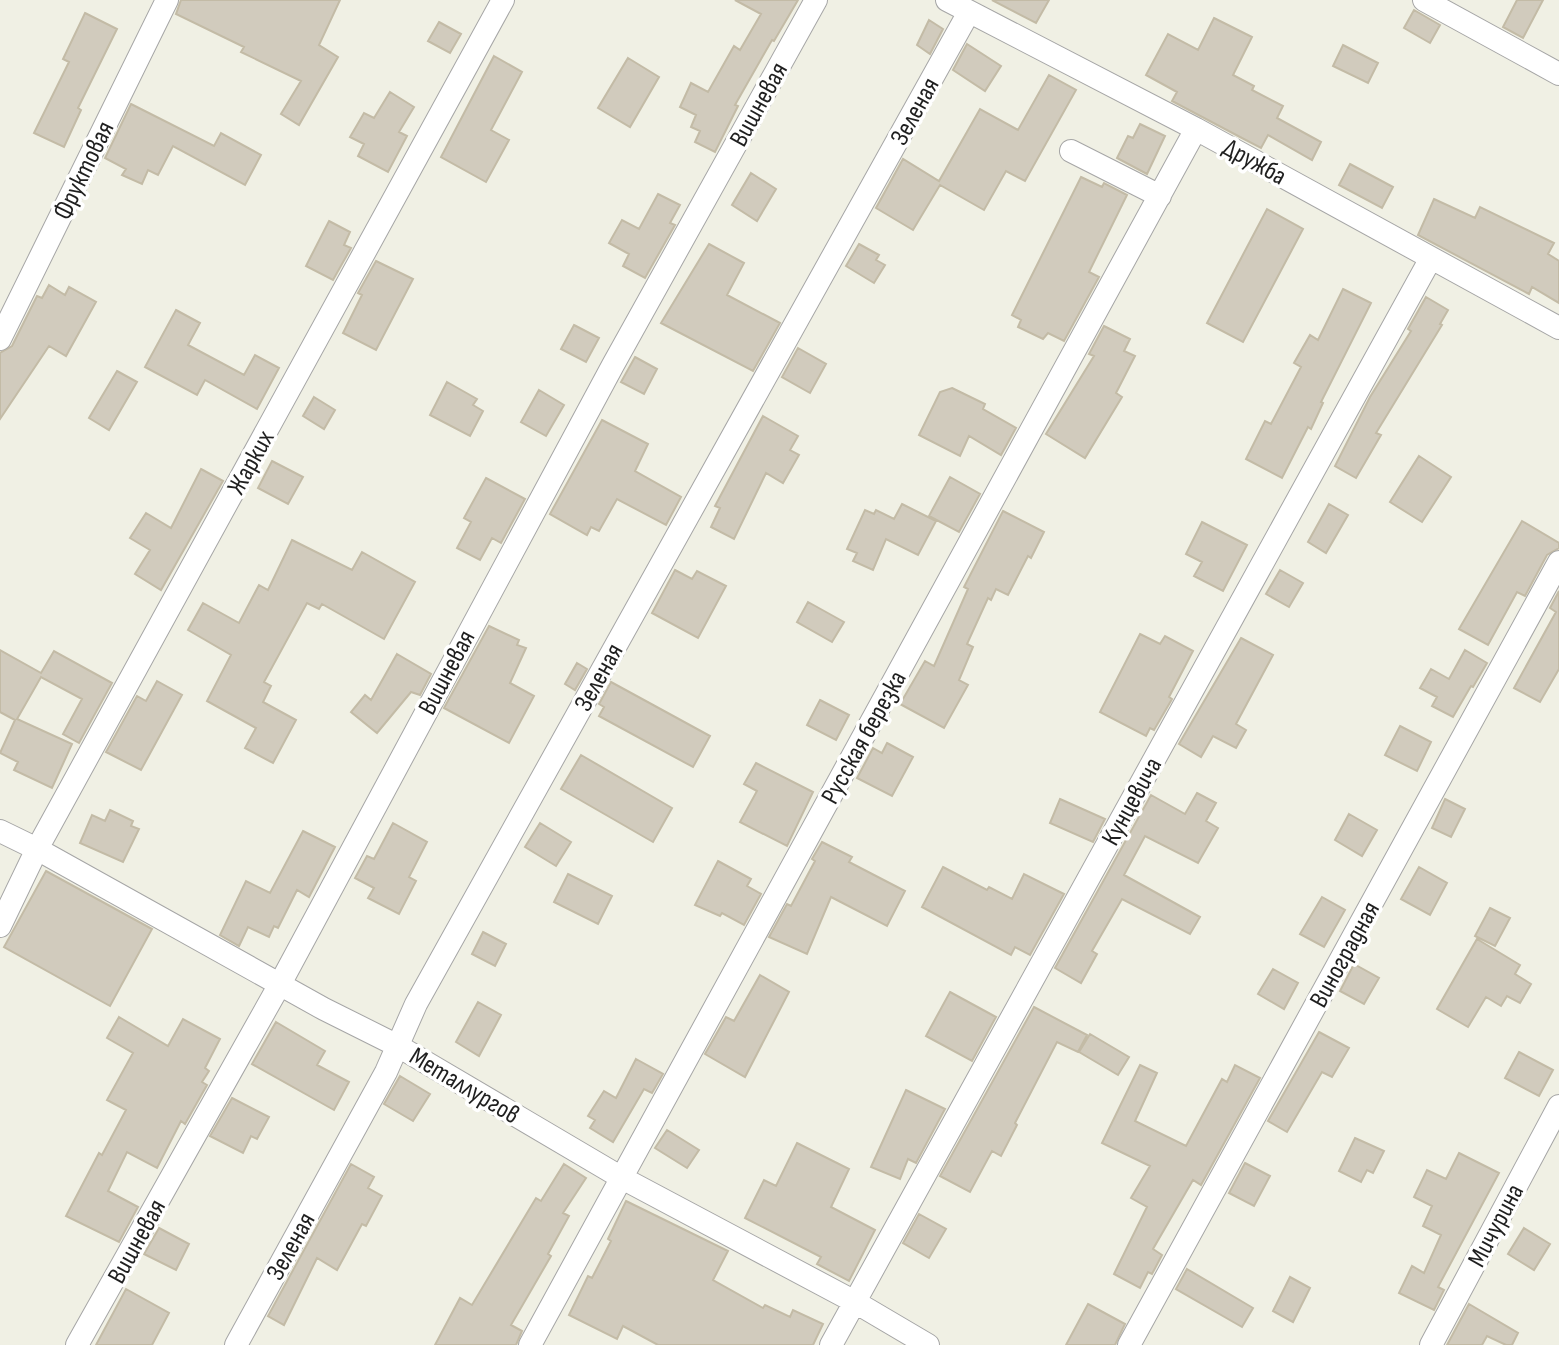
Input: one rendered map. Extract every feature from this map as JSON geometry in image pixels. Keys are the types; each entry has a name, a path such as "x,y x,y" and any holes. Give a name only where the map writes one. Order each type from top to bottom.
{"street":[{"name":"Фруктовая","path":"0,339 167,0"},
{"name":"Жарких","path":"0,926 37,849 503,0"},
{"name":"Вишневая","path":"77,1345 280,984 613,365 816,0"},
{"name":"Дружба","path":"947,0 1196,129 1559,328"},
{"path":"1424,0 1559,74"},
{"name":"Зеленая","path":"236,1345 398,1046 416,1004 969,12"},
{"name":"Русская березка","path":"530,1345 1196,129"},
{"path":"1071,151 1160,196"},
{"name":"Кунцевича","path":"831,1345 1431,258"},
{"name":"Виноградная","path":"1129,1345 1559,562"},
{"name":"Металлургов","path":"0,831 398,1046 622,1178 855,1302 928,1345"},
{"name":"Мичурина","path":"1431,1345 1559,1106"}],"building":[{"path":"181,0 340,0 319,45 338,57 299,125 281,114 301,81 241,52 244,47 176,14"},
{"path":"735,0 798,0 735,105 738,106 715,152 695,142 700,131 691,127 696,115 680,107 691,83 708,92 734,46 740,50 761,14"},
{"path":"992,0 1049,0 1036,23"},
{"path":"1517,0 1543,0 1523,38 1503,27"},
{"path":"1414,10 1440,25 1430,43 1404,28"},
{"path":"85,13 117,29 78,108 81,110 64,147 34,133 69,62 63,59"},
{"path":"1214,18 1252,37 1233,75 1254,86 1252,90 1283,106 1277,118 1321,142 1312,160 1268,135 1261,148 1172,101 1177,92 1146,75 1168,34 1198,50"},
{"path":"929,20 943,29 930,54 917,45"},
{"path":"439,22 461,34 450,53 428,41"},
{"path":"967,44 1001,66 985,91 953,70"},
{"path":"1343,45 1378,63 1368,83 1333,66"},
{"path":"494,56 522,72 491,130 509,140 486,182 441,157"},
{"path":"628,58 659,77 630,127 598,108"},
{"path":"1049,75 1076,90 1025,181 1006,171 984,210 940,185 913,230 876,208 903,159 939,181 980,109 1018,130"},
{"path":"390,92 414,107 399,132 407,136 388,172 358,156 364,144 350,137 364,113 374,118"},
{"path":"131,104 214,146 221,133 261,155 245,185 173,146 158,175 148,170 142,184 122,175 126,169 105,158"},
{"path":"1140,124 1165,136 1147,174 1117,158 1128,136 1133,138"},
{"path":"1350,164 1393,187 1382,208 1339,185"},
{"path":"751,173 776,189 757,221 732,205"},
{"path":"1081,177 1102,187 1104,183 1127,195 1089,272 1099,277 1064,341 1048,333 1043,339 1018,327 1021,320 1012,315"},
{"path":"658,194 680,205 670,223 675,225 645,278 623,266 629,254 609,243 622,220 639,229"},
{"path":"1434,199 1475,218 1480,207 1554,243 1548,254 1559,261 1559,303 1532,287 1529,294 1418,235"},
{"path":"1267,209 1303,229 1243,342 1207,323"},
{"path":"329,221 350,232 344,245 351,248 333,280 306,266"},
{"path":"709,244 744,263 727,295 780,323 753,371 661,323"},
{"path":"859,244 879,255 876,260 885,265 874,283 846,266"},
{"path":"376,261 413,279 376,350 343,333 362,295 358,293"},
{"path":"49,285 65,295 69,287 96,302 66,356 49,346 0,419 0,353 12,346 37,296 42,298"},
{"path":"1343,289 1371,303 1321,402 1311,429 1308,427 1282,478 1246,459 1265,421 1271,424 1301,367 1294,363 1310,335 1318,340"},
{"path":"1426,297 1448,310 1376,433 1381,435 1356,478 1335,466 1370,397 1411,331 1408,329"},
{"path":"176,310 200,323 188,345 244,375 255,355 279,368 257,409 205,380 197,395 145,367"},
{"path":"574,325 599,338 586,362 561,349"},
{"path":"1104,326 1130,339 1124,351 1135,356 1116,393 1122,397 1085,458 1046,434 1094,356 1089,354"},
{"path":"798,348 826,364 810,393 782,377"},
{"path":"635,357 657,369 644,394 621,382"},
{"path":"117,371 137,382 109,430 89,418"},
{"path":"447,382 477,399 473,405 483,411 470,436 430,415"},
{"path":"952,388 985,404 983,409 1016,428 1001,455 969,436 960,456 919,435 940,392"},
{"path":"539,390 564,405 546,436 521,422"},
{"path":"314,397 335,410 324,429 303,416"},
{"path":"763,416 798,436 790,450 799,455 783,483 766,473 734,539 711,527 720,508 715,506"},
{"path":"602,420 648,444 635,471 681,497 666,525 617,499 599,531 591,527 587,535 550,514"},
{"path":"1419,456 1451,477 1422,522 1390,502"},
{"path":"272,461 303,477 288,504 258,488"},
{"path":"201,469 223,481 161,590 135,574 150,550 130,538 146,513 171,528"},
{"path":"950,477 980,494 959,532 929,516"},
{"path":"486,478 525,499 501,543 492,538 480,560 457,548 471,522 464,518"},
{"path":"902,504 936,521 918,555 886,539 873,570 853,561 857,553 847,549 865,510 874,514 876,510 894,519"},
{"path":"1329,504 1348,515 1326,553 1308,542"},
{"path":"1003,511 1044,532 1008,595 996,589 991,600 988,598 967,644 973,647 959,680 968,685 944,728 900,704 925,661 934,666 968,589 964,587"},
{"path":"1522,521 1559,543 1559,548 1547,555 1525,596 1517,592 1488,645 1459,629"},
{"path":"1202,522 1247,545 1223,591 1194,576 1202,562 1186,554"},
{"path":"292,540 352,570 362,552 415,582 384,639 322,604 319,609 307,603 264,682 271,686 263,702 296,720 273,763 245,748 256,728 207,701 231,655 188,630 203,603 239,623 259,585 268,590"},
{"path":"675,570 692,579 697,571 726,586 698,638 652,613"},
{"path":"1280,570 1303,583 1289,607 1266,594"},
{"path":"1559,591 1559,669 1540,702 1514,688 1556,612 1550,608"},
{"path":"808,602 844,622 832,642 797,622"},
{"path":"489,626 519,640 517,645 526,648 510,683 534,696 509,743 444,708"},
{"path":"1140,634 1160,644 1165,636 1193,651 1169,697 1172,699 1154,730 1150,728 1146,736 1100,712"},
{"path":"1241,638 1273,655 1236,724 1246,730 1236,748 1213,736 1201,757 1179,744"},
{"path":"0,650 41,673 54,651 112,683 79,743 63,734 82,699 41,677 17,719 72,744 52,788 14,770 18,762 0,753 15,720 0,712"},
{"path":"1465,650 1487,663 1453,717 1432,706 1437,697 1420,688 1431,669 1449,679"},
{"path":"397,654 431,674 420,695 411,692 377,733 351,712 365,695 371,700"},
{"path":"577,663 587,669 575,690 565,684"},
{"path":"157,681 182,695 141,770 106,752 137,696 146,701"},
{"path":"611,682 710,736 693,767 599,716 604,707 599,704"},
{"path":"820,700 849,715 836,740 807,725"},
{"path":"1400,726 1431,742 1417,771 1385,755"},
{"path":"887,743 913,757 892,796 857,778 873,748 882,753"},
{"path":"581,755 672,808 653,842 561,789"},
{"path":"756,763 813,792 787,846 740,822 757,791 744,784"},
{"path":"1197,793 1216,803 1206,821 1218,828 1198,863 1145,836 1124,875 1200,917 1190,934 1122,899 1092,951 1097,954 1081,983 1055,968 1151,795 1185,814"},
{"path":"1060,799 1105,819 1093,842 1050,823"},
{"path":"1445,799 1465,809 1451,837 1432,828"},
{"path":"110,810 133,821 131,826 139,829 123,862 80,843 92,815 105,821"},
{"path":"1349,814 1377,830 1362,856 1335,840"},
{"path":"393,823 427,842 409,877 416,881 399,914 368,898 374,888 355,878 367,856 374,859"},
{"path":"540,823 571,842 556,866 525,847"},
{"path":"303,831 335,847 309,897 297,890 278,928 274,926 269,937 248,927 239,946 220,935 246,881 270,893"},
{"path":"822,842 852,857 849,862 905,891 887,926 831,897 807,954 769,937 787,904 791,906"},
{"path":"718,861 751,879 747,886 761,894 744,925 722,913 720,916 695,905"},
{"path":"943,867 1012,899 1024,874 1064,894 1030,955 1015,947 1011,955 922,907"},
{"path":"1419,867 1447,883 1430,915 1401,899"},
{"path":"46,871 152,929 110,1006 4,947"},
{"path":"568,874 612,896 598,924 554,902"},
{"path":"1322,897 1345,910 1324,947 1300,934"},
{"path":"1490,908 1510,918 1495,946 1475,936"},
{"path":"483,932 506,944 495,966 472,954"},
{"path":"1477,939 1520,965 1515,974 1531,984 1520,1003 1507,996 1501,1006 1486,997 1468,1027 1437,1009"},
{"path":"1354,964 1379,978 1364,1004 1340,991"},
{"path":"1273,969 1298,983 1284,1009 1258,994"},
{"path":"760,975 789,992 745,1077 705,1054 726,1017 734,1021"},
{"path":"950,992 996,1017 972,1061 926,1036"},
{"path":"478,1002 501,1015 479,1056 456,1042"},
{"path":"1034,1007 1087,1035 1078,1052 1057,1042 1001,1156 992,1151 970,1192 940,1176"},
{"path":"119,1017 168,1046 183,1019 220,1039 205,1068 209,1071 202,1082 207,1085 185,1124 181,1121 157,1168 127,1152 108,1191 138,1207 119,1242 66,1216 126,1110 107,1100 133,1053 107,1038"},
{"path":"276,1022 325,1051 317,1065 349,1082 334,1110 252,1064"},
{"path":"1319,1032 1349,1048 1332,1077 1322,1072 1287,1132 1268,1121"},
{"path":"1090,1034 1129,1057 1118,1075 1079,1052"},
{"path":"1519,1052 1553,1070 1539,1096 1505,1078"},
{"path":"636,1059 663,1074 652,1093 644,1089 613,1142 590,1128 595,1120 588,1116 604,1091 616,1098"},
{"path":"1140,1065 1157,1073 1135,1121 1186,1146 1222,1079 1227,1082 1235,1065 1260,1078 1201,1185 1193,1180 1153,1249 1162,1255 1140,1288 1114,1274 1147,1207 1131,1198 1150,1166 1102,1143"},
{"path":"400,1076 430,1094 413,1121 384,1104"},
{"path":"906,1090 945,1109 916,1163 908,1159 900,1179 871,1167"},
{"path":"232,1098 269,1117 257,1139 251,1136 243,1153 210,1136"},
{"path":"667,1130 699,1150 687,1168 655,1148"},
{"path":"1355,1138 1384,1151 1373,1173 1367,1170 1361,1182 1339,1171"},
{"path":"797,1143 849,1169 831,1207 875,1230 849,1281 817,1264 821,1257 745,1218 764,1180 776,1186"},
{"path":"1459,1153 1499,1173 1438,1287 1444,1290 1434,1310 1399,1293 1412,1266 1424,1273 1441,1235 1423,1226 1432,1206 1414,1197 1427,1170 1446,1179"},
{"path":"1245,1163 1270,1176 1254,1206 1229,1193"},
{"path":"351,1164 374,1177 368,1188 382,1196 366,1226 362,1224 337,1270 317,1258 284,1325 268,1316"},
{"path":"564,1164 586,1178 563,1213 569,1216 548,1254 551,1256 511,1325 522,1331 516,1345 435,1345 460,1298 472,1305 536,1198 541,1201"},
{"path":"626,1201 728,1251 713,1280 763,1308 765,1305 790,1317 793,1310 823,1324 813,1345 658,1345 623,1326 617,1339 569,1315 588,1276 592,1278 611,1241 608,1239"},
{"path":"919,1214 946,1229 929,1258 903,1243"},
{"path":"159,1228 189,1244 176,1270 144,1254"},
{"path":"1524,1228 1550,1244 1534,1270 1508,1254"},
{"path":"1187,1269 1253,1308 1242,1327 1176,1289"},
{"path":"1290,1277 1310,1288 1293,1322 1273,1311"},
{"path":"126,1289 169,1313 152,1345 96,1345"},
{"path":"1088,1304 1125,1324 1115,1345 1066,1345"},
{"path":"1469,1304 1518,1333 1512,1345 1487,1336 1482,1345 1447,1345"}]}
